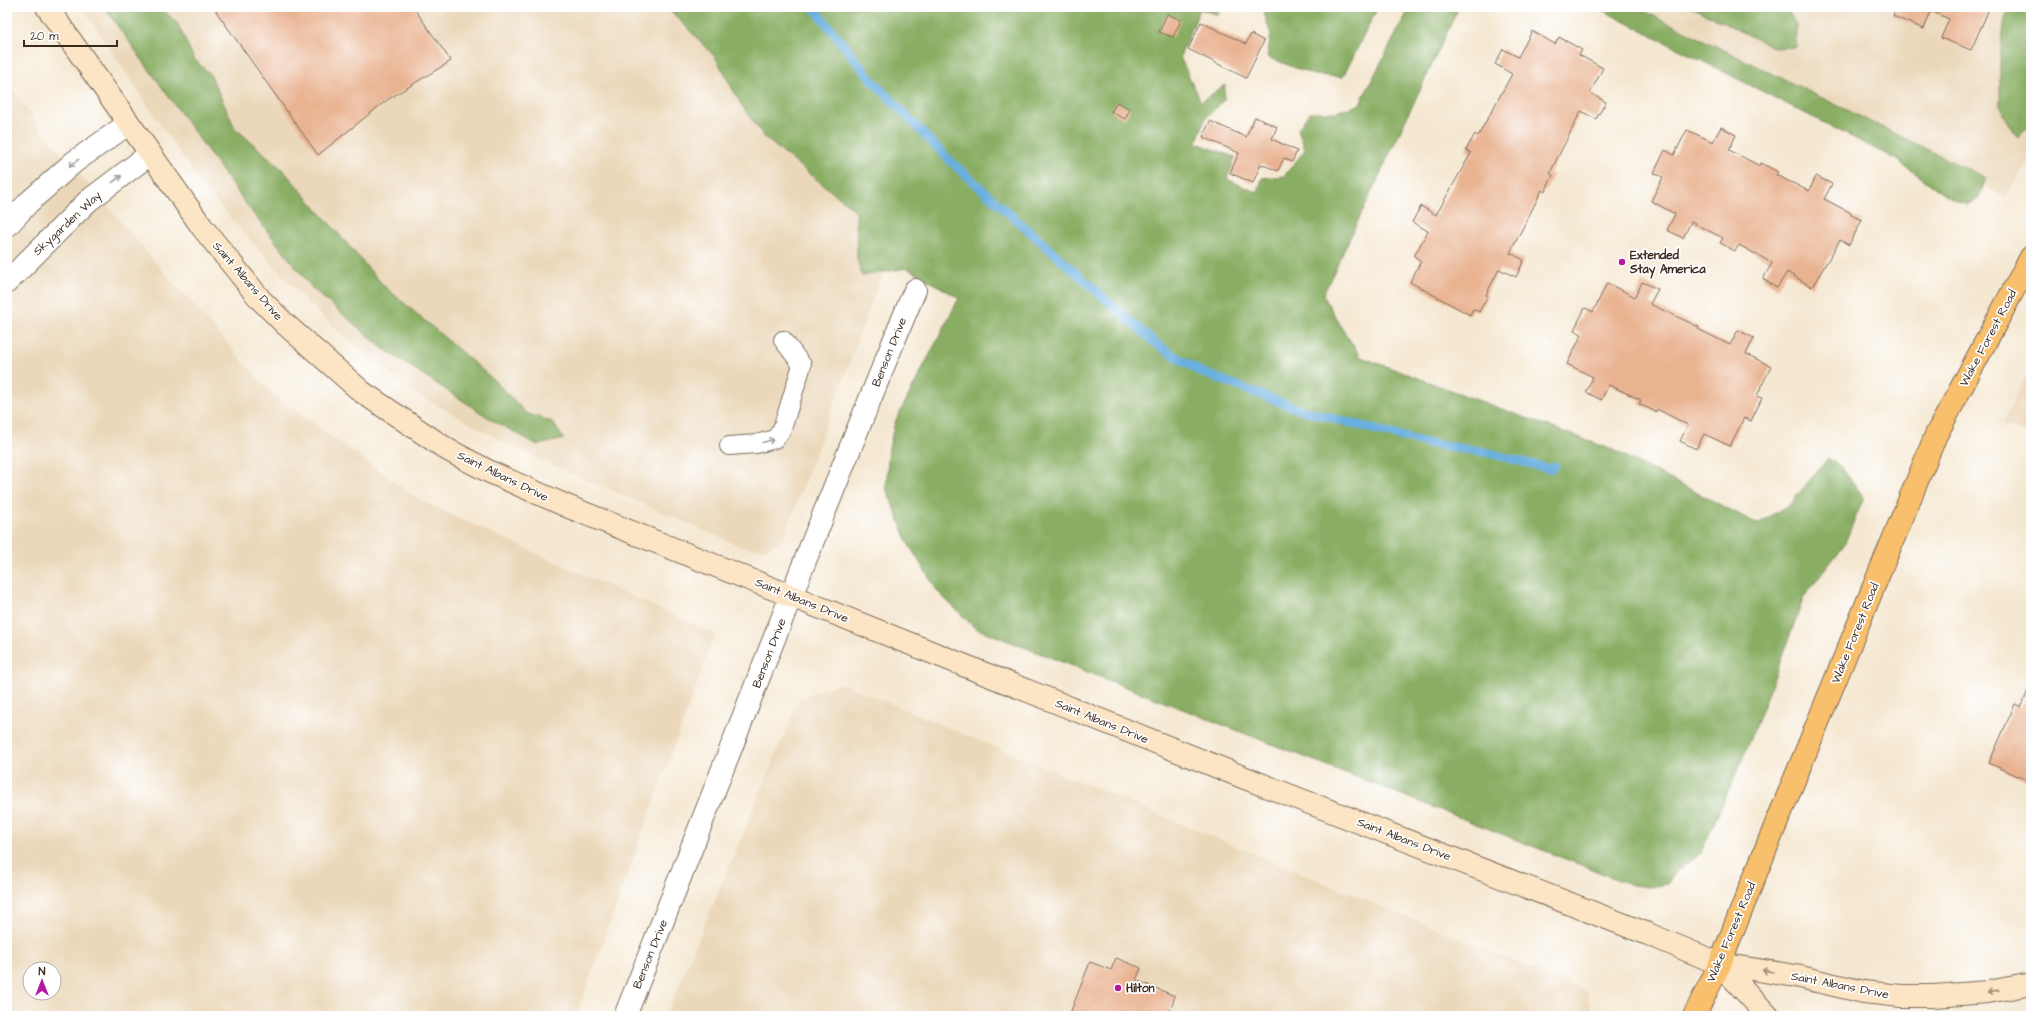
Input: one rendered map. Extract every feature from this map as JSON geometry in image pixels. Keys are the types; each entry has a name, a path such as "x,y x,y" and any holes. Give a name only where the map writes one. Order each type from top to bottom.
{"main road":[{"name":"Wake Forest Road","path":"1694,1016 1720,964 1936,435 2031,257"}],"street":[{"name":"Saint Albans Drive","path":"47,7 202,227 260,299 328,363 362,392 448,450 490,472 569,507 790,596 1245,778 1643,932 1720,964 1796,976 1864,992 1901,996 1934,996 1988,992 2031,984"},
{"path":"7,226 29,202 74,162 128,124"},
{"name":"Skygarden Way","path":"7,282 88,201 150,154"},
{"name":"Benson Drive","path":"625,1016 731,750 790,596 915,290"},
{"name":"Saint Albans Drive","path":"1720,964 1768,1016"}],"lane":[{"path":"729,446 756,444 775,439 782,429 802,365 783,340"}],"shaded area":[{"path":"82,7 839,7 886,264 783,540 764,549 742,547 518,450 413,392 363,353 309,304 204,189"},
{"path":"1639,7 2031,7 2031,157 2006,197"},
{"path":"7,81 37,125 270,392 421,501 715,634 576,1016 7,1016"},
{"path":"2031,365 2031,435 2002,424"},
{"path":"840,683 1587,991 1593,1016 666,1016 800,698"}],"green space":[{"path":"104,7 160,7 178,24 194,59 210,74 235,128 283,170 383,285 494,380 526,413 552,422 564,439 538,445 492,420 381,347 313,289 249,208"},
{"path":"667,7 1222,7 1218,15 1200,9 1180,57 1201,102 1225,85 1224,100 1206,118 1196,143 1235,157 1227,179 1258,193 1262,178 1284,176 1305,150 1298,129 1310,112 1335,112 1359,105 1410,7 1459,7 1323,295 1341,327 1361,357 1613,450 1758,524 1791,503 1828,458 1841,467 1864,497 1844,545 1804,597 1754,732 1701,853 1678,870 1667,884 1649,887 1632,885 975,628 938,592 909,545 886,488 889,448 895,422 959,298 907,268 862,276 857,259 856,211 765,138 740,103 716,58"},
{"path":"1262,7 1378,7 1343,77 1314,75 1267,57 1271,35"},
{"path":"1596,7 1636,7 1986,178 1979,198 1967,205 1948,197 1897,160"},
{"path":"1692,7 1786,7 1796,25 1796,47 1775,48"},
{"path":"2010,7 2031,7 2031,123 2018,138 2000,108 2000,56 2005,18"}],"building":[{"path":"213,7 413,7 451,61 387,100 318,155"},
{"path":"1896,7 1990,7 1971,50 1941,38 1949,19 1931,11 1924,29 1893,16"},
{"path":"1167,14 1181,20 1173,37 1159,32"},
{"path":"1201,22 1246,44 1251,34 1264,41 1246,78 1188,49"},
{"path":"1532,31 1555,44 1559,37 1582,50 1579,55 1603,68 1590,93 1606,102 1596,119 1581,111 1550,173 1553,175 1545,192 1542,190 1510,253 1524,260 1516,277 1499,269 1486,295 1488,296 1479,312 1473,309 1470,315 1410,282 1421,261 1414,256 1428,231 1412,222 1421,206 1436,215 1471,153 1466,150 1475,134 1478,136 1512,74 1495,64 1503,49 1518,57"},
{"path":"1117,102 1130,109 1125,119 1111,112"},
{"path":"1255,117 1277,127 1272,139 1297,151 1292,162 1284,158 1278,171 1261,164 1253,183 1230,173 1239,153 1203,137 1210,121 1246,137"},
{"path":"1721,127 1736,135 1729,150 1760,166 1761,163 1778,172 1776,175 1809,191 1816,176 1832,184 1824,199 1862,220 1849,245 1840,240 1812,287 1787,272 1777,288 1763,279 1772,263 1739,245 1735,251 1720,243 1723,238 1691,222 1683,238 1667,230 1675,214 1651,201 1663,177 1654,173 1665,150 1674,155 1687,130 1713,142"},
{"path":"1642,282 1658,289 1650,304 1699,327 1698,329 1730,345 1738,330 1754,338 1746,354 1771,366 1757,396 1762,398 1751,421 1744,418 1730,446 1704,434 1696,449 1680,441 1688,425 1657,409 1656,412 1639,404 1641,400 1609,385 1601,400 1586,392 1593,377 1567,364 1582,334 1574,330 1585,308 1593,312 1607,283 1635,297"},
{"path":"2031,684 2031,782 1989,763 2015,704 2021,707"},
{"name":"Hilton","path":"1116,958 1141,968 1136,980 1175,996 1168,1016 1069,1016 1090,962 1111,970"}],"waterway":[{"path":"813,7 869,77 949,160 1156,344 1201,372 1298,409 1426,443 1485,452 1550,469 1555,466"}],"place":[{"name":"Extended Stay America","path":"1622,262"},
{"name":"Hilton","path":"1118,988"}]}
